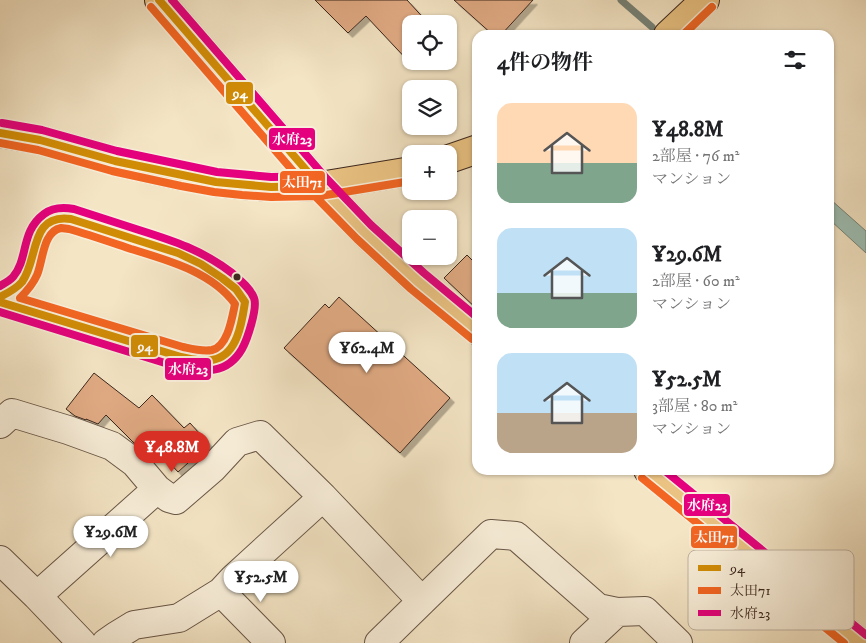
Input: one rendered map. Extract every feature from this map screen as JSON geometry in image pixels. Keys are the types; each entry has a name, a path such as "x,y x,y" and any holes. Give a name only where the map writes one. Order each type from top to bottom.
{"highway":[{"path":"159,0 320,186 416,281 472,326"},
{"path":"673,30 705,0"},
{"path":"0,133 40,140 115,161 216,182 271,187 320,186 402,172"},
{"path":"457,156 472,151"},
{"path":"654,475 746,550"},
{"path":"844,630 860,643"}],"street":[{"path":"0,424 12,413 112,446 134,463 158,489 169,498 176,500 212,468 237,442 260,435 323,497 422,601"},
{"path":"37,596 158,489"},
{"path":"106,643 134,625 179,618 221,592 323,497"},
{"path":"379,643 490,534 516,536 598,608 617,612 645,611 678,643"},
{"path":"0,560 82,643"},
{"path":"221,592 271,643"},
{"path":"584,643 617,612"}],"water":[{"path":"834,203 866,231 866,253 834,224"}],"building":[{"path":"315,0 407,0 421,15 402,15 402,54 366,16 348,33"},
{"path":"454,0 533,0 506,30 487,30"},
{"path":"467,255 472,260 472,304 444,278"},
{"path":"339,297 450,398 400,453 284,348 325,304 329,308"},
{"path":"94,373 139,408 152,395 184,428 190,423 209,444 178,472 149,440 141,448 106,415 98,424 75,416 66,409"}],"waterway":[{"path":"621,0 652,27"}],"transit line":[{"name":"94","path":"159,0 320,186"},
{"name":"水府23","path":"172,0 327,179 371,225 472,313"},
{"name":"太田71","path":"151,7 312,193 357,239 411,289 472,339"},
{"name":"太田71","path":"688,30 712,7"},
{"name":"水府23","path":"2,123 42,130 117,151 217,172 271,177 320,176"},
{"name":"94","path":"0,133 40,140 115,161 216,182 271,187 320,186"},
{"name":"太田71","path":"0,143 38,150 112,171 181,186 242,195 271,197 320,196 402,182"},
{"name":"水府23","path":"0,286 13,277 18,270 28,237 36,221 51,210 66,208 164,238 199,252 238,278 250,291 255,303 249,332 242,349 229,363 214,370 178,367 0,312"},
{"name":"94","path":"0,297 15,289 22,282 31,262 37,240 48,223 58,219 71,219 178,253 201,264 222,278 236,289 245,302 238,335 234,343 223,356 207,361 181,357 0,302"},
{"name":"太田71","path":"61,228 174,263 214,283 235,304 228,331 222,343 209,351 190,349 20,298 30,287 37,275 47,240 55,230 61,228"},
{"name":"水府23","path":"670,475 762,550"},
{"name":"太田71","path":"642,478 730,550"},
{"name":"水府23","path":"854,625 866,635"},
{"name":"太田71","path":"828,630 844,643"}]}
